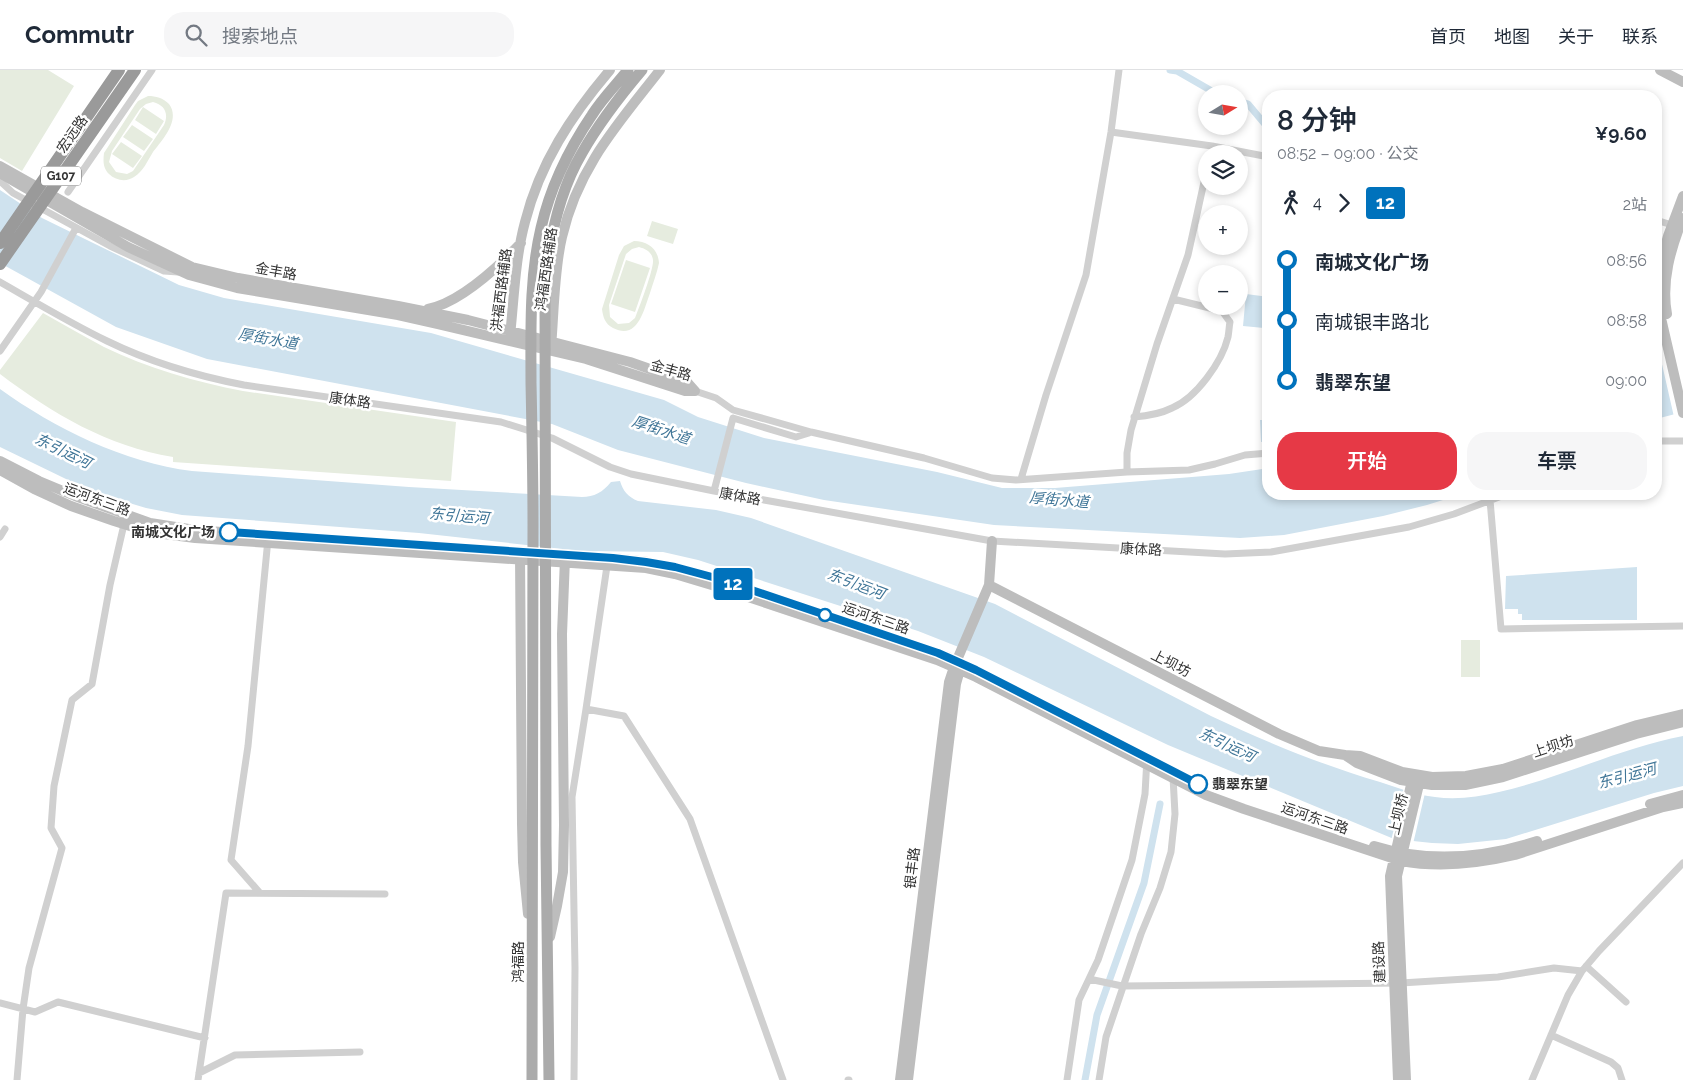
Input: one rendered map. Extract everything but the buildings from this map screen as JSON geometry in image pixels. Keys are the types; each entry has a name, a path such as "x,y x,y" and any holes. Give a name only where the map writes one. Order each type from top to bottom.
{"highway":[{"name":"宏远路","path":"0,264 116,86 119,70"},
{"name":"宏远路","path":"0,243 116,86 135,70"}],"main road":[{"path":"549,1080 546,845 545,285 548,253 554,226 576,152 592,114 628,70"},
{"path":"576,152 642,70"},
{"name":"鸿福路","path":"532,1080 534,845 530,319 536,252 542,224 552,192 576,152"}],"street":[{"path":"68,192 152,70"},
{"name":"鸿福西路辅路","path":"521,243 524,224 535,187 552,151 578,111 610,70"},
{"name":"鸿福西路辅路","path":"551,346 558,259 562,236 574,198 586,169 603,143 660,70"},
{"path":"1021,479 1046,394 1086,275 1111,132 1119,70"},
{"path":"1660,70 1683,82"},
{"path":"1111,132 1198,148"},
{"path":"1248,154 1262,156"},
{"name":"金丰路","path":"0,166 82,212 192,266 238,278 417,309 551,346 685,390 695,391"},
{"name":"金丰路","path":"0,173 128,247 181,272 214,283 510,336"},
{"path":"0,181 13,193 110,246 164,271 181,272"},
{"path":"1127,472 1130,430 1188,255 1201,195"},
{"path":"1662,258 1683,196"},
{"path":"1683,218 1675,238 1665,279 1664,302 1667,331 1683,413"},
{"path":"1662,222 1672,225"},
{"path":"0,351 41,292 76,228"},
{"path":"417,309 434,308 453,299 507,258 521,243"},
{"name":"洪福西路辅路","path":"510,336 521,243"},
{"name":"康体路","path":"0,282 91,333 124,349 195,374 244,386 501,422 552,438 620,471 714,491 992,541 1256,554 1286,551 1386,532 1432,521 1490,500"},
{"path":"1134,417 1150,416 1173,408 1196,392 1217,363 1228,338 1230,322 1222,311 1173,299"},
{"path":"1662,323 1667,331 1683,384"},
{"path":"695,391 716,398 733,410 811,432 924,458 992,478 1021,479 1189,470 1245,456 1262,454"},
{"path":"714,491 733,418 796,437 811,432"},
{"path":"1662,441 1683,441"},
{"name":"运河东三路","path":"0,461 149,532 195,538 268,540 565,559 646,562 708,576 938,653 957,666 1147,761 1208,789 1245,804 1399,852 1421,864 1443,865 1515,855 1663,807 1683,803"},
{"name":"运河东三路","path":"2,475 71,506 125,520"},
{"path":"1490,500 1501,629 1683,626"},
{"path":"17,1080 23,1009 29,968 62,848 52,828 54,786 72,700 92,684 110,585 125,520"},
{"path":"0,536 5,529"},
{"path":"260,893 231,860 248,746 268,540"},
{"path":"957,666 989,585 992,541"},
{"path":"520,556 522,833 526,894 533,947"},
{"path":"548,945 558,906 563,872 562,634 565,559"},
{"name":"运河东三路","path":"565,559 607,566 646,568 675,574 957,666"},
{"path":"574,1080 575,968 572,797 607,566"},
{"name":"上坝坊","path":"989,585 1279,734 1320,750 1345,755 1357,763 1401,780 1446,786 1484,781 1636,734 1683,722"},
{"name":"银丰路","path":"900,1080 949,682 957,666"},
{"name":"银丰路","path":"908,1080 957,666"},
{"path":"586,709 624,716 690,819 783,1080"},
{"name":"上坝坊","path":"1415,782 1485,773 1637,726 1683,714"},
{"path":"1067,1080 1080,1000 1093,979 1132,860 1145,794 1147,761"},
{"name":"运河东三路","path":"1147,761 1206,795 1244,809 1399,852 1445,857 1499,851 1516,847 1683,795"},
{"path":"1099,1080 1106,1037 1122,986 1160,888 1171,852 1175,814 1172,777"},
{"name":"上坝桥","path":"1399,852 1415,782"},
{"name":"建设路","path":"1399,852 1390,876 1389,887 1406,1080"},
{"path":"1532,1080 1570,991 1584,968 1683,863"},
{"path":"199,1077 226,893 385,894"},
{"path":"1093,979 1122,986 1398,983 1498,977 1554,968 1584,968 1626,1002"},
{"name":"建设路","path":"1398,983 1398,1080"},
{"path":"0,1003 35,1012 58,1002 205,1038"},
{"path":"1551,1035 1611,1062 1618,1068 1622,1080"},
{"path":"199,1077 235,1055 360,1052"}],"shaded area":[{"path":"0,70 48,70 74,86 22,171 0,158"},
{"path":"148,96 164,100 172,110 172,123 140,172 128,180 121,180 109,174 105,167 104,153 138,101","holes":["157,103 165,110 164,125 133,171 127,174 116,172 109,162 112,151 140,109 146,104"]},
{"path":"143,107 164,121 156,134 135,120"},
{"path":"132,125 153,139 144,151 123,137"},
{"path":"121,142 142,156 133,168 112,154"},
{"path":"652,221 678,229 673,244 647,236"},
{"path":"634,241 644,242 657,254 659,263 639,321 634,327 622,331 613,328 606,322 602,309 619,255 624,246","holes":["639,247 648,251 653,260 649,280 635,318 629,323 618,324 610,317 609,305 626,254 632,249"]},
{"path":"626,260 650,268 635,312 611,304"},
{"path":"43,313 120,355 190,379 243,391 456,422 451,481 173,462 173,457 149,452 103,436 61,415 0,374 0,370"},
{"path":"1461,640 1480,640 1480,677 1461,677"}],"water":[{"name":"厚街水道","path":"0,190 42,218 179,285 224,298 431,333 664,400 698,417 764,438 937,472 1002,488 1055,488 1229,474 1262,469 1262,500 1443,500 1383,516 1284,535 1240,538 994,525 824,500 746,483 618,450 552,424 207,359 116,327 0,263"},
{"path":"1248,294 1262,296 1262,328 1243,326 1244,315 1248,315"},
{"path":"1683,352 1683,412 1662,417 1662,353"},
{"name":"东引运河","path":"0,389 43,417 91,442 116,452 167,467 192,471 409,487 582,497 594,495 605,489 611,482 620,481 626,493 638,501 716,510 751,518 995,604 1232,726 1316,761 1421,795 1467,798 1491,794 1545,779 1636,748 1683,736 1683,786 1654,793 1506,839 1458,844 1394,839 1168,745 984,657 918,631 698,560 663,552 581,551 419,533 182,515 146,508 96,493 0,447"},
{"path":"1260,420 1262,420 1262,442"},
{"path":"1637,567 1637,620 1522,620 1522,614 1518,614 1518,609 1505,609 1506,576"}],"pier":[{"path":"1683,349 1683,415 1674,417 1662,364 1662,351"},
{"path":"1404,787 1425,793 1413,844 1391,841"}],"waterway":[{"path":"1170,70 1177,71 1201,85"},
{"path":"1248,104 1262,121"},
{"path":"1085,1080 1097,1015 1144,883 1160,804"}],"bus line":[{"name":"12","path":"229,532 613,558 675,567 716,578 938,653 976,670 1198,784"}],"place":[{"name":"南城文化广场","path":"229,532"},
{"name":"翡翠东望","path":"1198,784"}]}
